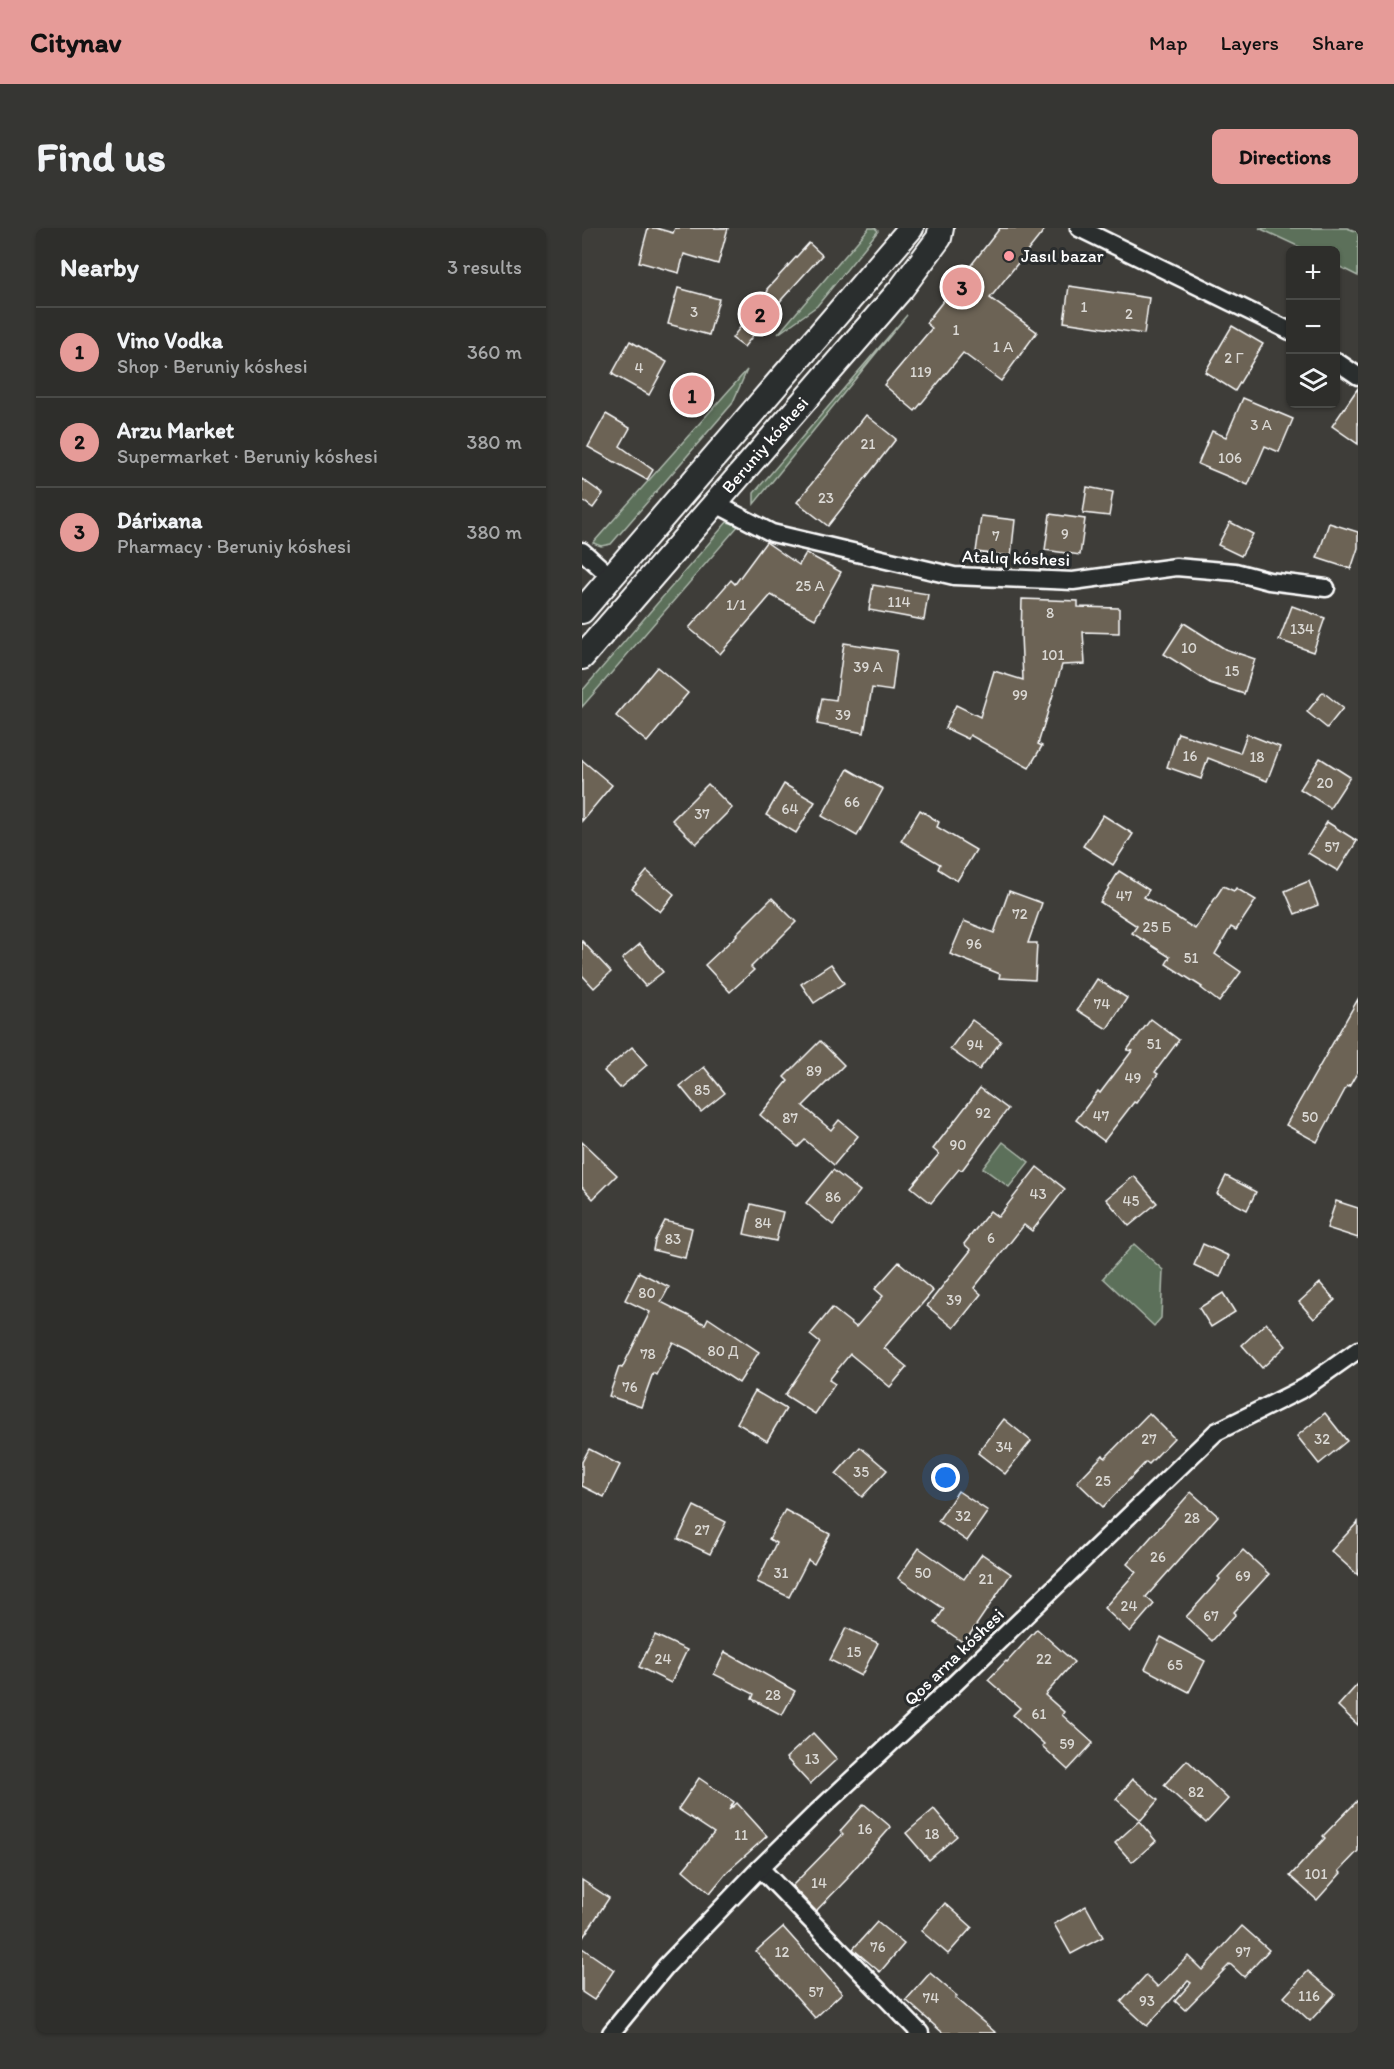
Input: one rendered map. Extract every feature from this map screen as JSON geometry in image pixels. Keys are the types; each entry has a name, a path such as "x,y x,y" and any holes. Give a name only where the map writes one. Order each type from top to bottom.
{"street":[{"name":"Beruniy kóshesi","path":"582,611 911,228"},
{"name":"Beruniy kóshesi","path":"582,657 901,289 939,238 940,228"},
{"path":"1078,228 1286,329"},
{"path":"1340,364 1358,376"},
{"name":"Atalıq kóshesi","path":"714,503 772,533 954,576 1073,581 1176,567 1235,572 1269,581 1326,588"},
{"path":"582,551 611,577"},
{"name":"Qos arna kóshesi","path":"611,2033 666,1966 760,1869 1216,1432 1304,1388 1358,1350"},
{"path":"760,1869 920,2033"}],"green space":[{"path":"869,228 875,228 878,231 817,306 778,334"},
{"path":"1259,228 1347,228 1358,232 1358,276 1340,267 1340,246 1297,246"},
{"path":"907,315 754,504 754,493"},
{"path":"747,370 732,404 611,544 601,546 593,543"},
{"path":"727,522 739,525 582,707 582,691"},
{"path":"1003,1142 1029,1162 1009,1187 983,1168"},
{"path":"1134,1244 1163,1270 1161,1318 1154,1326 1103,1278"}],"building":[{"path":"648,228 673,233 675,228 728,228 718,264 684,254 679,273 639,262"},
{"path":"1000,228 1046,228 990,298 1037,332 1001,381 963,353 915,411 884,385 932,328 926,323"},
{"path":"809,243 822,255 782,299 744,347 732,338 768,291 767,289"},
{"path":"1069,286 1149,298 1144,334 1064,322"},
{"path":"678,288 719,299 709,335 668,324"},
{"path":"1232,326 1263,344 1235,391 1205,372"},
{"path":"630,341 667,362 649,395 612,374"},
{"path":"1358,388 1358,444 1332,426"},
{"path":"1243,398 1293,419 1279,452 1265,446 1248,485 1198,464 1212,431 1226,437"},
{"path":"606,414 630,428 620,446 653,470 647,480 588,447"},
{"path":"866,415 896,439 828,526 797,502"},
{"path":"582,479 603,494 593,508 582,500"},
{"path":"1087,487 1113,492 1109,516 1083,513"},
{"path":"1050,514 1085,519 1080,555 1045,550"},
{"path":"981,516 1015,520 1011,556 976,552"},
{"path":"1230,522 1253,534 1241,556 1218,545"},
{"path":"1329,523 1358,532 1358,548 1351,569 1317,558"},
{"path":"766,542 799,565 806,553 841,572 815,619 771,595 720,654 689,628 731,580 735,584"},
{"path":"873,585 928,594 924,620 869,610"},
{"path":"1022,599 1078,601 1078,607 1119,608 1119,633 1083,632 1085,664 1062,665 1038,744 1042,746 1029,768 970,735 968,739 945,728 956,705 980,717 994,671 1023,680"},
{"path":"1292,606 1325,618 1313,652 1279,640"},
{"path":"1184,623 1225,649 1255,659 1244,694 1210,683 1164,654"},
{"path":"844,643 897,651 892,691 872,688 864,733 817,724 822,698 836,700"},
{"path":"657,667 688,693 647,742 616,716"},
{"path":"1323,692 1343,708 1327,728 1307,712"},
{"path":"1178,733 1240,753 1247,734 1280,747 1267,781 1208,758 1201,779 1167,767"},
{"path":"1320,758 1350,777 1330,808 1300,789"},
{"path":"582,760 612,785 582,821"},
{"path":"848,769 883,789 857,836 822,816"},
{"path":"708,784 732,808 696,844 672,820"},
{"path":"784,784 815,802 796,833 766,815"},
{"path":"920,810 939,822 937,827 976,850 957,881 938,869 940,864 901,841"},
{"path":"1103,815 1133,834 1113,865 1083,846"},
{"path":"1327,822 1357,841 1338,871 1308,853"},
{"path":"647,871 674,894 660,912 632,889"},
{"path":"1119,871 1149,890 1144,897 1195,929 1223,886 1234,891 1236,888 1256,900 1236,930 1231,927 1215,954 1241,972 1219,1002 1202,987 1166,964 1170,957 1132,933 1137,926 1100,902"},
{"path":"1309,881 1318,905 1295,914 1285,891"},
{"path":"1009,891 1042,903 1028,943 1037,943 1035,980 999,978 1000,974 950,954 964,921 994,933"},
{"path":"772,898 796,922 751,967 754,970 730,992 705,965"},
{"path":"582,941 611,972 594,988 582,975"},
{"path":"640,944 663,972 645,986 622,959"},
{"path":"831,964 844,983 814,1003 801,984"},
{"path":"1097,979 1127,998 1107,1029 1077,1010"},
{"path":"1358,999 1358,1071 1349,1087 1347,1086 1317,1142 1286,1125"},
{"path":"1151,1019 1179,1040 1155,1072 1158,1074 1104,1141 1076,1120 1132,1051 1127,1050"},
{"path":"972,1020 1001,1041 979,1070 950,1049"},
{"path":"820,1041 844,1065 803,1106 831,1130 839,1120 858,1136 834,1165 805,1140 798,1147 760,1115 788,1081 784,1077"},
{"path":"632,1047 647,1065 620,1088 604,1071"},
{"path":"704,1067 725,1093 701,1112 680,1086"},
{"path":"980,1088 1008,1109 962,1170 959,1169 931,1203 911,1187 939,1154 933,1149"},
{"path":"582,1142 617,1175 593,1199 582,1187"},
{"path":"1037,1167 1065,1189 1032,1231 1024,1225 974,1288 981,1294 954,1328 927,1306 971,1250 964,1244 990,1211 998,1217"},
{"path":"833,1170 860,1191 833,1225 806,1203"},
{"path":"1134,1176 1157,1203 1129,1226 1106,1199"},
{"path":"1226,1176 1256,1192 1247,1210 1217,1194"},
{"path":"1336,1201 1358,1208 1358,1238 1327,1228"},
{"path":"751,1204 783,1212 776,1241 744,1234"},
{"path":"665,1221 692,1228 685,1258 653,1250 655,1240"},
{"path":"1203,1244 1229,1256 1220,1277 1194,1265"},
{"path":"899,1262 933,1291 884,1348 907,1367 890,1387 850,1354 829,1380 835,1384 815,1414 785,1395 820,1343 810,1335 832,1308 856,1327 883,1296 875,1289"},
{"path":"639,1272 669,1287 661,1302 705,1324 708,1318 759,1352 739,1383 673,1342 656,1375 653,1373 641,1407 609,1396 619,1367 622,1368 650,1312 625,1300"},
{"path":"1320,1283 1335,1300 1314,1319 1299,1302"},
{"path":"1223,1293 1235,1312 1211,1327 1199,1308"},
{"path":"1266,1323 1286,1346 1262,1368 1242,1345"},
{"path":"755,1391 786,1409 767,1441 737,1423"},
{"path":"1149,1413 1174,1438 1149,1464 1146,1462 1103,1507 1077,1482 1103,1455 1105,1458"},
{"path":"1325,1413 1347,1441 1319,1464 1297,1436"},
{"path":"1004,1419 1031,1441 1005,1474 978,1453"},
{"path":"860,1447 887,1470 862,1497 836,1474"},
{"path":"589,1449 620,1465 604,1497 582,1486 582,1462"},
{"path":"958,1491 988,1511 967,1541 938,1521"},
{"path":"1191,1492 1218,1516 1146,1597 1154,1604 1130,1632 1104,1608 1136,1572 1127,1564"},
{"path":"694,1506 726,1522 710,1554 678,1539"},
{"path":"785,1510 830,1534 814,1564 808,1560 789,1597 757,1582 776,1543 769,1539"},
{"path":"1358,1522 1358,1575 1331,1551"},
{"path":"919,1548 964,1579 982,1554 1011,1574 964,1643 935,1623 944,1609 898,1578"},
{"path":"1243,1550 1269,1574 1234,1612 1236,1614 1212,1641 1186,1617"},
{"path":"846,1628 878,1643 861,1676 830,1660"},
{"path":"1037,1629 1074,1662 1045,1695 1064,1712 1062,1715 1093,1743 1068,1770 1013,1715 1020,1708 988,1680"},
{"path":"655,1635 687,1650 671,1683 639,1667"},
{"path":"1161,1637 1205,1661 1189,1692 1145,1669"},
{"path":"725,1652 795,1691 782,1715 752,1699 754,1694 714,1674"},
{"path":"1358,1684 1358,1725 1338,1706"},
{"path":"813,1733 837,1759 810,1784 786,1758"},
{"path":"1187,1760 1228,1799 1206,1823 1164,1785"},
{"path":"699,1778 734,1802 729,1810 737,1803 767,1836 728,1871 710,1893 683,1870 714,1833 678,1809"},
{"path":"1133,1779 1158,1800 1141,1820 1116,1799"},
{"path":"1358,1800 1358,1851 1317,1900 1290,1876 1325,1838 1323,1836"},
{"path":"864,1804 891,1827 848,1878 816,1911 792,1886 843,1834 840,1831"},
{"path":"934,1809 957,1836 929,1860 906,1833"},
{"path":"1139,1821 1156,1841 1132,1862 1115,1843"},
{"path":"582,1880 609,1898 582,1939"},
{"path":"945,1903 972,1927 948,1954 921,1931"},
{"path":"1086,1906 1103,1937 1071,1954 1054,1924"},
{"path":"877,1922 904,1944 880,1972 853,1949"},
{"path":"1242,1926 1269,1950 1244,1977 1230,1964 1185,2010 1175,2001 1191,1983 1188,1981 1147,2026 1121,2002 1146,1975 1158,1987 1188,1956 1202,1970"},
{"path":"783,1927 842,1993 815,2018 756,1951"},
{"path":"582,1948 614,1970 594,2000 582,1992"},
{"path":"1308,1971 1335,1994 1310,2021 1284,1997"},
{"path":"930,1973 996,2033 943,2033 906,2000"}],"place":[{"name":"Jasıl bazar","path":"1009,256"},
{"name":"Dárixana","path":"962,287"},
{"name":"Arzu Market","path":"760,314"},
{"name":"Vino Vodka","path":"692,395"}]}
